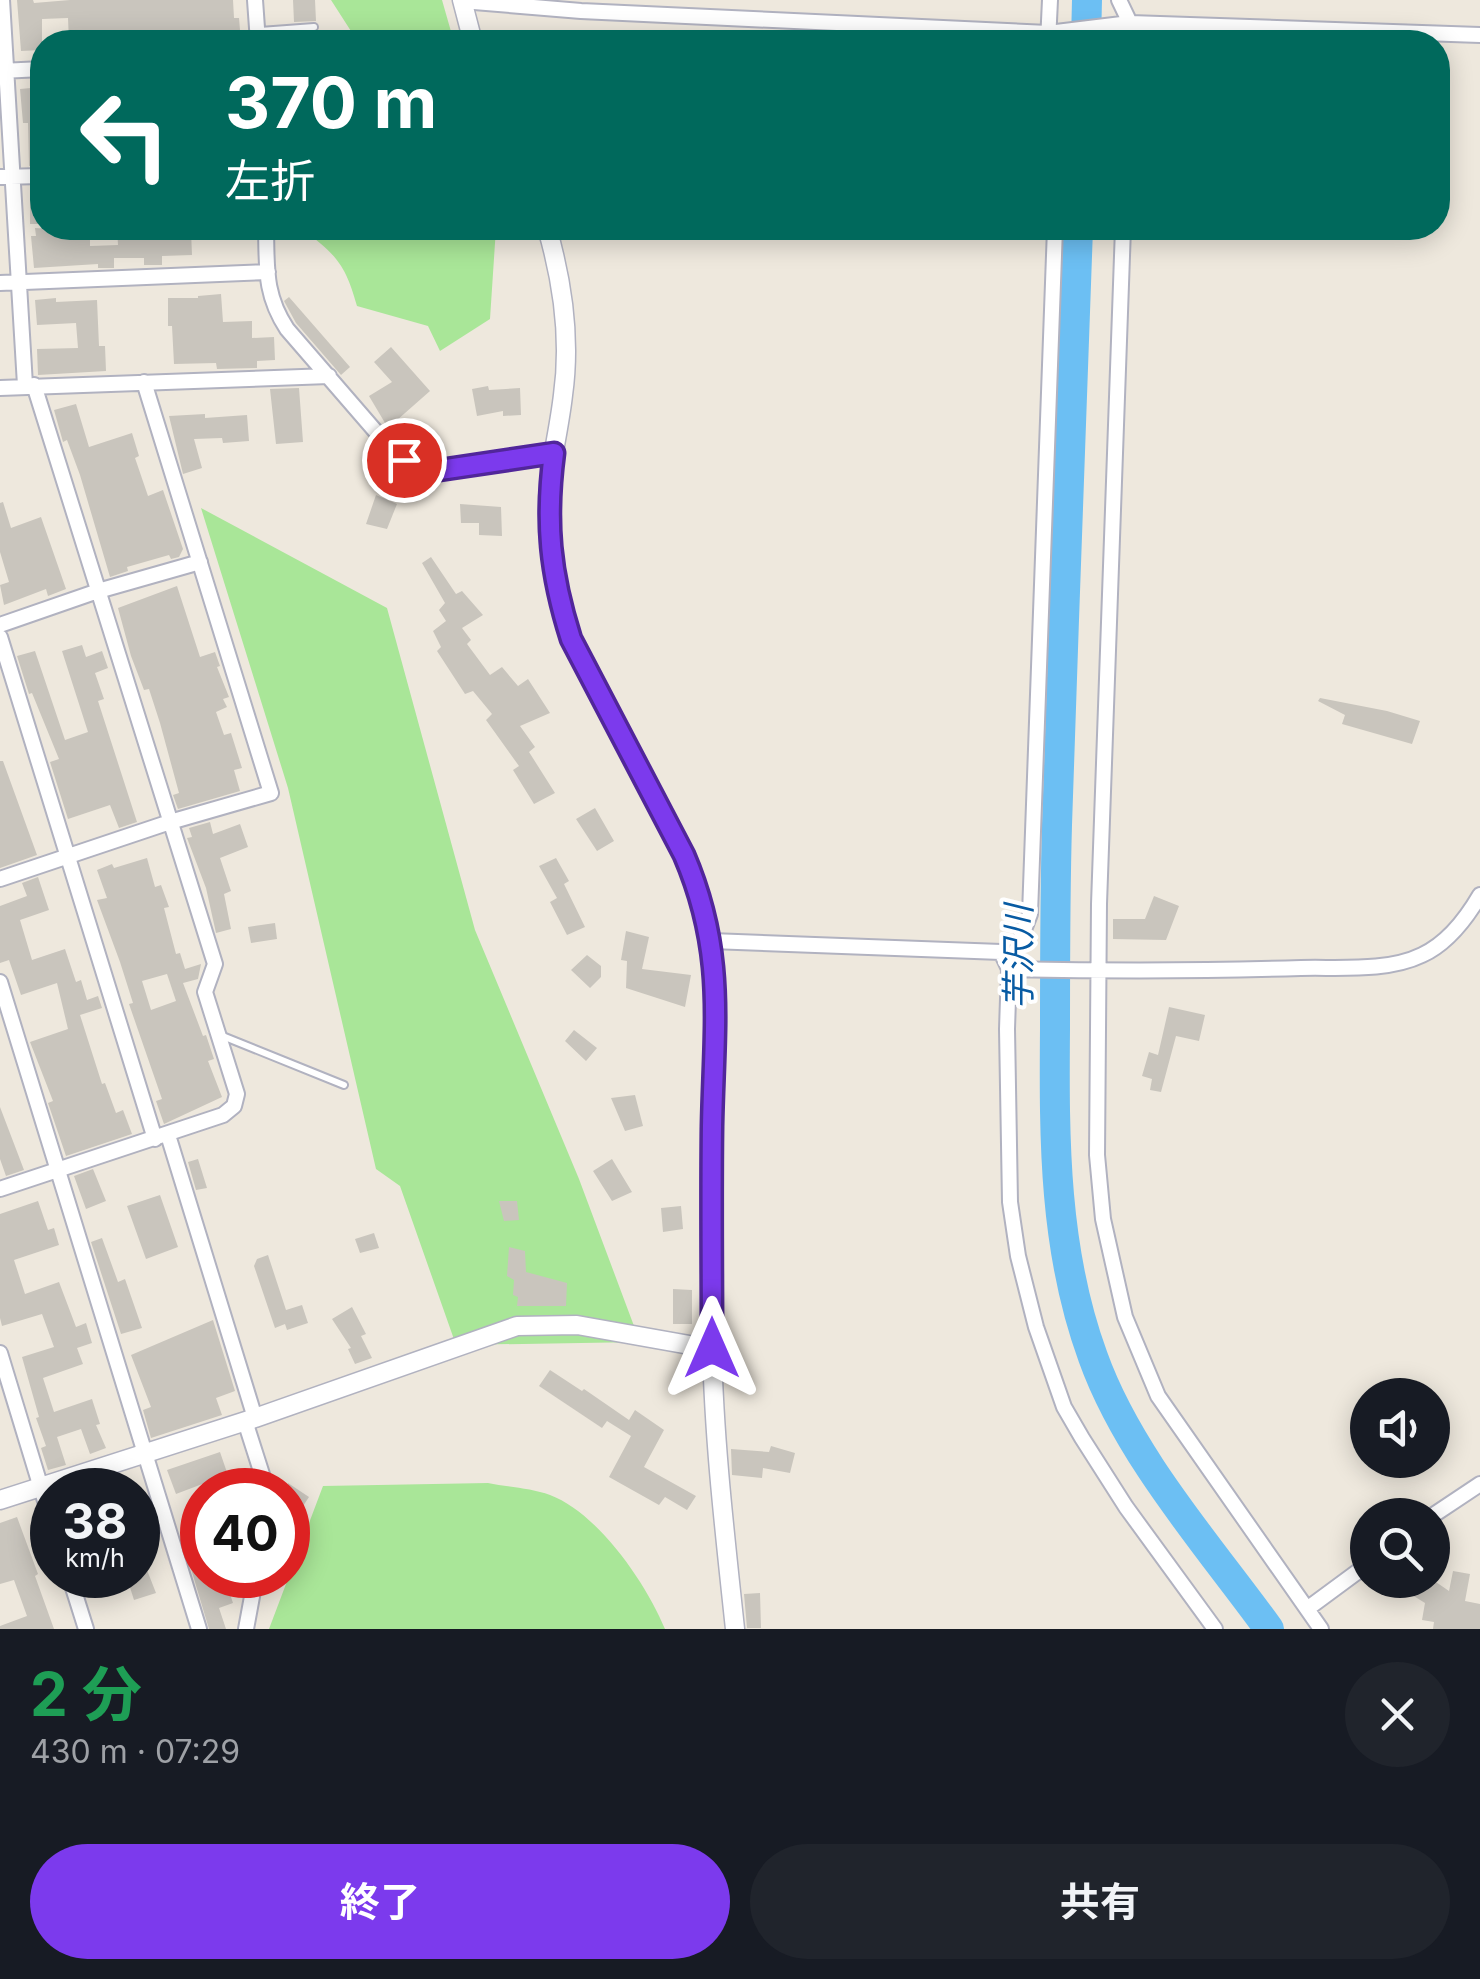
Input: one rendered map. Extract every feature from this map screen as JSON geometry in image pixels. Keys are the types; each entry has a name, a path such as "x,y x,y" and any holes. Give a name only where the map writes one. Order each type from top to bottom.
{"street":[{"path":"0,1189 223,1115 234,1106 237,1094 205,992 216,964 30,385 7,177 2,0"},
{"path":"256,0 258,30"},
{"path":"470,30 462,0 943,30"},
{"path":"1050,0 1052,30"},
{"path":"1119,0 1130,30"},
{"path":"1088,30 1130,23 1334,30"},
{"path":"1450,34 1480,35"},
{"path":"3,72 30,70"},
{"path":"267,240 269,295 276,312 404,460 440,470 554,453"},
{"path":"550,240 560,277 567,347 548,500 548,532 560,604 571,639 684,855 697,885 711,941 717,990 712,1348 735,1629"},
{"path":"1055,240 1030,914 1009,969 1010,1202 1018,1256 1036,1327 1064,1407 1126,1507 1215,1629"},
{"path":"1122,240 1098,904 1097,1155 1103,1218 1125,1317 1158,1396 1321,1629"},
{"path":"0,283 268,272"},
{"path":"0,388 330,376"},
{"path":"0,879 271,793 144,382"},
{"path":"0,625 200,562"},
{"path":"0,637 250,1419 262,1468"},
{"path":"1009,969 1100,971 1400,962 1422,955 1444,941 1479,899"},
{"path":"711,941 1001,952 1009,969"},
{"path":"0,982 199,1629"},
{"path":"102,1468 517,1326 577,1325 712,1348"},
{"path":"0,1353 35,1468"},
{"path":"1450,1504 1480,1484"},
{"path":"0,1500 30,1491"},
{"path":"1306,1610 1350,1577"},
{"path":"76,1598 86,1629"},
{"path":"246,1629 252,1598"}],"lane":[{"path":"297,30 314,27"},
{"path":"220,1035 344,1086"}],"green space":[{"path":"331,0 442,0 451,30 350,30"},
{"path":"316,240 495,240 490,319 440,351 428,326 357,306 338,261"},
{"path":"201,508 387,608 475,930 579,1179 640,1342 456,1345 400,1186 376,1169 288,788"},
{"path":"488,1483 550,1495 586,1517 602,1533 633,1571 665,1629 269,1629 281,1598 310,1598 310,1520 323,1486"}],"building":[{"path":"17,0 233,0 234,18 239,18 240,30 68,30 68,18 42,19 42,30 30,30 30,51 21,51"},
{"path":"293,0 315,0 316,21 294,22"},
{"path":"30,88 30,166 28,123 23,123 20,89"},
{"path":"31,240 90,240 90,246 118,245 118,240 191,240 192,255 162,256 162,265 144,265 144,258 114,258 114,268 98,268 98,264 34,268"},
{"path":"221,294 223,322 252,321 252,338 274,337 275,360 257,361 257,368 217,369 216,363 174,364 168,298"},
{"path":"289,297 350,367 341,375 296,323 284,301"},
{"path":"56,298 56,302 97,300 99,346 105,346 106,371 38,375 37,349 78,348 76,323 37,325 35,300"},
{"path":"391,347 430,391 388,428 369,396 392,382 374,362"},
{"path":"488,386 489,390 520,388 521,415 503,416 503,411 477,416 472,389"},
{"path":"299,388 303,442 276,444 270,389"},
{"path":"76,404 89,447 132,433 139,456 135,458 148,496 163,490 183,549 179,557 171,559 169,555 127,567 128,571 110,577 80,475 67,440 63,442 54,410"},
{"path":"205,414 205,418 247,415 249,441 194,439 202,468 183,474 169,416"},
{"path":"420,423 423,455 408,448 406,424"},
{"path":"376,495 397,504 387,529 366,524"},
{"path":"3,502 11,528 41,517 66,589 48,596 46,589 4,605 0,585 9,582 0,552"},
{"path":"460,504 501,507 502,536 479,535 479,523 461,523"},
{"path":"431,557 456,594 462,591 483,615 462,628 471,640 467,644 490,675 502,667 518,686 528,679 550,713 520,726 535,747 529,752 555,793 534,804 513,770 519,766 486,720 492,714 473,691 465,694 437,651 441,647 433,631 446,621 439,610 445,603 422,563"},
{"path":"177,586 200,657 215,652 220,666 217,667 229,697 223,699 227,707 216,712 224,735 231,733 242,768 234,770 240,791 178,809 173,795 179,793 160,723 149,689 144,690 131,656 118,608"},
{"path":"82,645 86,657 102,651 108,668 95,673 104,699 98,701 137,822 119,828 110,805 68,819 50,762 59,759 32,693 29,694 17,656 35,651 65,740 88,732 62,651"},
{"path":"1320,698 1420,721 1412,744 1342,724 1345,715 1318,701"},
{"path":"0,761 37,855 0,868"},
{"path":"595,808 614,841 597,851 576,819"},
{"path":"210,822 213,834 240,824 248,847 220,858 231,891 224,894 231,929 216,933 206,888 187,838 192,837 189,828"},
{"path":"147,858 155,887 161,885 169,907 164,908 176,954 180,953 185,969 201,964 198,979 183,983 203,1036 206,1035 214,1059 208,1061 222,1097 164,1124 156,1101 162,1099 97,900 107,898 97,870 112,864 114,868","holes":["167,974 176,1001 151,1010 142,981"]},
{"path":"556,858 569,881 564,884 585,927 567,935 550,902 557,898 539,866"},
{"path":"38,877 49,910 20,920 32,960 65,949 87,1000 98,996 102,1008 80,1015 102,1084 105,1083 116,1113 123,1110 132,1134 66,1156 48,1103 53,1101 30,1042 68,1029 57,983 21,995 9,960 0,963 0,906 27,896 22,883"},
{"path":"1154,896 1179,906 1166,940 1113,939 1113,919 1145,919"},
{"path":"275,923 277,939 251,943 248,927"},
{"path":"626,931 649,937 642,969 691,975 685,1007 626,988 627,961 621,960"},
{"path":"587,955 601,966 601,977 590,988 571,970"},
{"path":"1169,1007 1205,1015 1199,1041 1176,1036 1161,1092 1150,1090 1152,1079 1142,1076 1149,1052 1158,1055"},
{"path":"574,1030 597,1048 586,1061 565,1041"},
{"path":"635,1095 643,1126 625,1131 611,1098"},
{"path":"0,1107 24,1170 6,1176 0,1159"},
{"path":"198,1159 207,1188 196,1190 188,1162"},
{"path":"612,1159 632,1192 612,1201 593,1171"},
{"path":"93,1169 106,1201 86,1209 74,1176"},
{"path":"160,1195 178,1247 146,1259 127,1206"},
{"path":"38,1201 48,1230 54,1228 59,1245 14,1260 25,1294 59,1282 76,1327 86,1323 92,1343 77,1348 83,1364 43,1378 54,1412 92,1399 100,1424 96,1425 106,1448 90,1454 81,1429 57,1437 66,1465 55,1468 47,1468 41,1448 46,1446 22,1357 54,1347 42,1314 2,1326 0,1214"},
{"path":"499,1201 517,1201 519,1220 504,1221"},
{"path":"681,1206 683,1229 663,1232 661,1208"},
{"path":"374,1233 379,1248 360,1253 355,1239"},
{"path":"102,1238 118,1282 125,1279 142,1328 121,1334 91,1242"},
{"path":"509,1247 525,1251 526,1272 567,1283 566,1306 517,1306 514,1280 507,1276"},
{"path":"268,1255 286,1310 302,1305 308,1323 287,1330 285,1324 275,1328 254,1266 257,1259"},
{"path":"673,1289 692,1290 692,1324 673,1324"},
{"path":"352,1307 366,1334 361,1336 372,1358 355,1364 348,1349 351,1348 332,1319"},
{"path":"213,1320 235,1391 216,1398 222,1415 151,1438 143,1410 151,1407 131,1355"},
{"path":"550,1370 629,1420 635,1410 664,1430 644,1467 696,1496 687,1510 665,1497 659,1505 609,1477 631,1436 607,1421 602,1428 539,1386"},
{"path":"771,1446 795,1453 790,1473 763,1468 762,1478 732,1475 731,1449 769,1452"},
{"path":"220,1452 225,1468 180,1468 180,1492 176,1494 167,1470"},
{"path":"17,1517 30,1552 30,1598 43,1598 54,1629 0,1629 27,1616 14,1580 0,1584 0,1523"},
{"path":"1453,1571 1470,1574 1465,1601 1480,1604 1480,1629 1433,1629 1434,1622 1422,1620 1425,1603 1417,1598 1450,1598"},
{"path":"760,1593 761,1628 747,1628 744,1594"},
{"path":"200,1598 231,1598 233,1603 219,1608 226,1629 209,1629"}],"waterway":[{"name":"芋沢川","path":"1086,30 1087,0"},
{"name":"芋沢川","path":"1078,240 1056,876 1055,1112 1064,1236 1080,1317 1108,1393 1171,1498 1269,1629"}],"route":[{"path":"404,460 440,470 554,453 548,532 560,604 571,639 684,855 697,885 711,941 717,990 712,1098 712,1348"}]}
